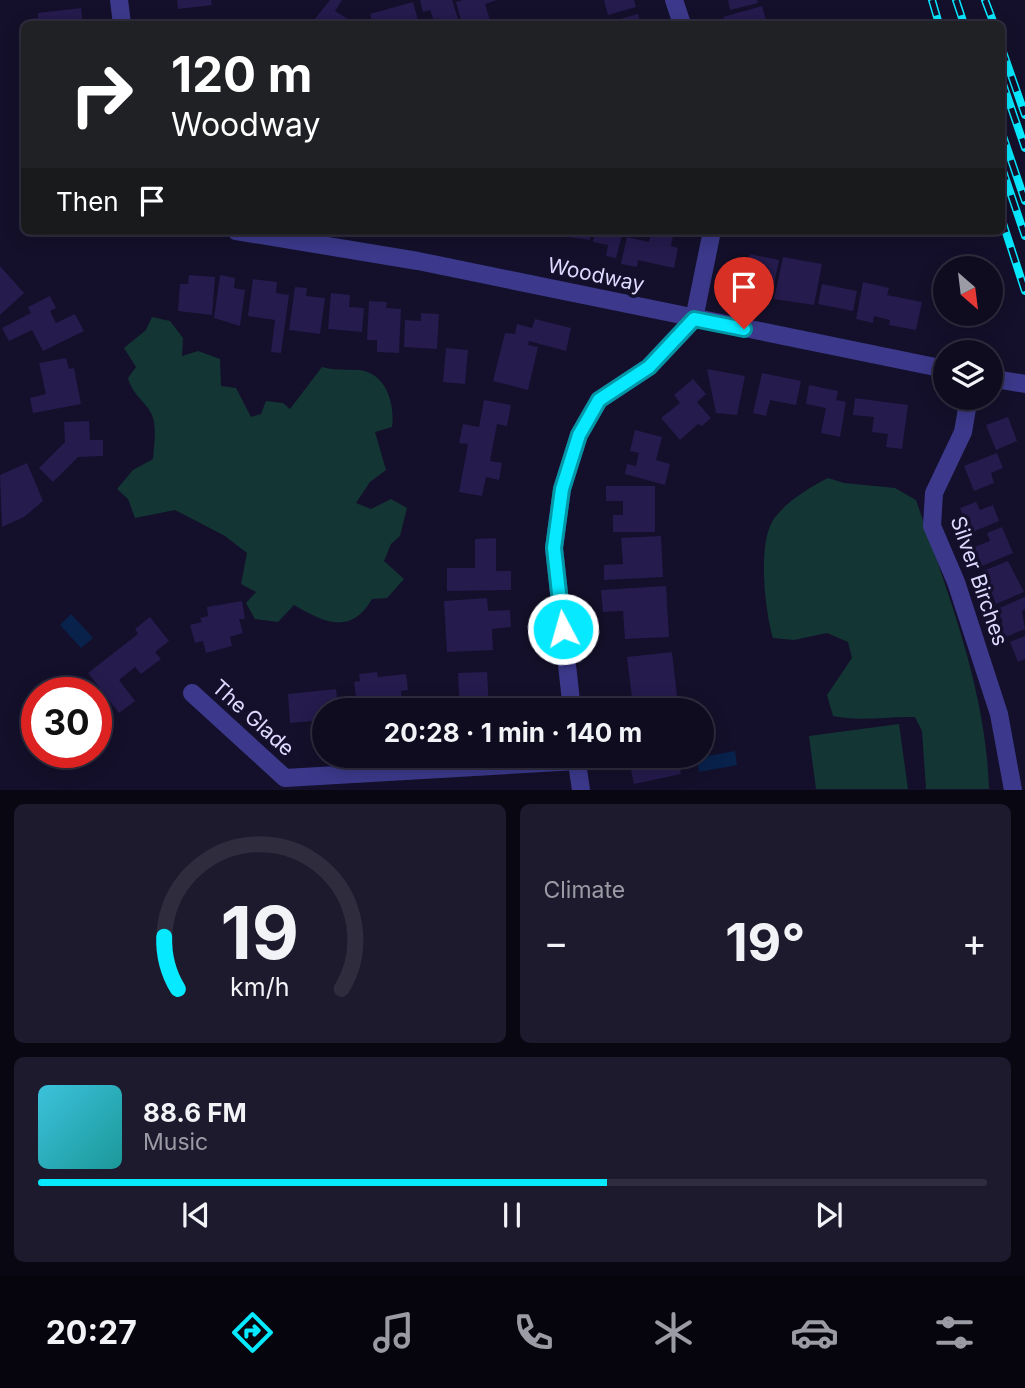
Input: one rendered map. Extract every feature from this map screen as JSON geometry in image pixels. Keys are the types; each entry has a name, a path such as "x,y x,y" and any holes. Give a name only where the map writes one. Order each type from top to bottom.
{"street":[{"path":"119,0 122,21"},
{"path":"674,0 681,21"},
{"name":"Woodway","path":"260,235 418,261 933,367"},
{"path":"571,698 554,548 562,489 579,435 599,400 649,367 694,319 711,235"},
{"path":"1003,380 1023,383"},
{"name":"Silver Birches","path":"967,410 963,432 934,494 932,526 956,582 999,714 1017,785"},
{"name":"The Glade","path":"192,693 285,778 431,768"},
{"path":"578,768 581,789"}],"green space":[{"path":"152,317 170,321 183,338 182,356 198,351 220,359 221,386 236,388 251,417 261,414 266,401 283,403 290,409 322,367 360,370 369,373 383,384 392,409 392,427 375,432 386,470 370,482 356,503 371,509 391,499 407,508 400,536 391,544 384,561 404,579 387,598 372,599 363,611 345,622 325,620 294,605 278,622 255,619 246,603 256,592 241,584 247,553 225,536 175,510 135,518 128,499 117,489 133,470 153,459 155,431 152,415 130,384 128,378 136,367 124,348 146,330"},
{"path":"828,478 844,483 895,488 916,500 973,678 981,715 989,789 926,789 922,731 915,717 864,719 833,716 827,695 852,658 848,642 827,633 794,640 773,638 764,576 766,541 770,527 787,504"},
{"path":"899,724 908,789 816,789 809,736"}],"water":[{"path":"71,614 93,638 81,648 60,625"},
{"path":"735,751 737,765 699,772 698,768 714,768 714,755"}],"building":[{"path":"177,0 211,0 212,5 178,9"},
{"path":"330,0 342,0 335,11 351,21 313,21"},
{"path":"420,0 452,0 459,21 434,21 430,10 423,12"},
{"path":"497,0 485,4 490,21 461,21 456,2"},
{"path":"604,0 634,0 636,7 608,15"},
{"path":"728,0 757,0 758,3 730,10"},
{"path":"413,2 418,21 372,21 370,14"},
{"path":"762,6 766,21 724,21 723,17"},
{"path":"81,8 83,21 30,21 38,18 38,13"},
{"path":"638,14 640,21 614,21"},
{"path":"568,235 591,235 590,240"},
{"path":"595,235 622,235 616,258 606,256 608,245 593,242"},
{"path":"650,235 673,235 671,246 678,248 674,268 638,260 637,267 621,264 627,237 649,242"},
{"path":"750,254 779,260 772,294 742,288"},
{"path":"783,257 822,264 814,305 774,299"},
{"path":"0,266 24,293 0,315"},
{"path":"189,275 215,277 212,315 178,311 180,284 188,284"},
{"path":"220,275 235,278 234,288 245,290 240,326 214,318"},
{"path":"253,279 277,282 276,293 289,295 281,353 271,352 275,320 248,316"},
{"path":"863,282 889,288 887,295 922,302 916,330 889,325 890,320 874,316 873,323 856,319"},
{"path":"822,284 857,291 853,311 818,304"},
{"path":"295,287 307,288 306,296 325,298 320,334 289,330"},
{"path":"331,293 350,295 349,307 364,308 362,332 328,329"},
{"path":"50,296 56,308 50,311 56,323 75,314 84,331 43,351 32,330 9,341 2,328 31,313 28,307"},
{"path":"369,301 387,302 386,308 401,309 399,353 377,352 377,340 367,340"},
{"path":"421,313 439,314 437,349 404,347 405,320 421,321"},
{"path":"535,319 571,328 566,351 529,341 528,345 538,347 528,390 493,381 505,333 515,334 517,324 532,328"},
{"path":"446,348 468,350 465,384 443,382"},
{"path":"66,358 69,369 74,368 81,404 33,413 30,398 46,394 39,363"},
{"path":"707,369 745,376 737,415 716,413"},
{"path":"762,373 801,381 796,405 770,400 766,416 753,413"},
{"path":"693,379 706,394 697,402 711,418 702,426 698,424 680,440 661,418 680,403 674,395"},
{"path":"809,385 838,391 836,400 846,402 840,437 821,433 826,408 806,404"},
{"path":"855,398 908,405 902,449 886,447 888,434 872,432 874,417 853,415"},
{"path":"484,400 511,405 507,426 497,424 490,461 502,463 499,480 486,477 482,496 459,492 468,444 459,443 463,424 479,427"},
{"path":"1008,417 1017,441 996,450 986,425"},
{"path":"89,421 90,440 103,440 103,456 78,457 53,482 39,468 65,442 64,422"},
{"path":"635,430 662,437 656,460 670,464 665,485 625,474 627,464 636,466 639,453 630,451"},
{"path":"997,453 1003,468 991,473 994,483 974,491 964,466"},
{"path":"27,463 43,501 24,517 2,527 0,475"},
{"path":"606,486 655,486 655,532 613,532 613,515 623,515 623,501 606,501"},
{"path":"976,502 980,510 993,505 999,521 970,533 960,508"},
{"path":"1002,527 1013,553 982,566 974,547 990,541 987,533"},
{"path":"661,536 663,577 604,580 604,565 623,564 621,538"},
{"path":"496,538 496,571 511,571 511,590 447,591 447,568 475,568 475,539"},
{"path":"1008,561 1024,592 996,604 983,571"},
{"path":"666,586 669,637 625,639 623,611 603,612 601,590"},
{"path":"1025,597 1025,609 1022,611 1025,629 996,641 990,628 1003,622 997,609"},
{"path":"487,598 488,611 510,610 511,627 492,629 493,650 447,652 444,601"},
{"path":"242,601 245,619 239,619 243,633 230,637 232,646 206,653 203,641 195,643 190,625 202,622 200,618 208,616 207,607"},
{"path":"150,617 169,641 155,652 161,659 141,674 135,667 119,680 135,701 119,713 112,704 112,677 91,677 88,673 138,634 135,629"},
{"path":"1025,636 1025,659 1018,662 1010,642"},
{"path":"672,652 677,696 632,698 627,657"},
{"path":"377,672 378,677 406,674 408,690 401,691 402,698 356,698 354,682 360,681 359,674"},
{"path":"487,672 488,698 459,698 458,673"},
{"path":"336,689 337,698 312,698 312,721 290,723 288,694"},
{"path":"631,768 680,768 681,774 634,784"}],"railway":[{"path":"932,0 938,21"},
{"path":"956,0 963,21"},
{"path":"985,0 993,21"},
{"path":"1005,58 1025,115"},
{"path":"1005,90 1025,148"},
{"path":"1005,142 1025,201"},
{"path":"1005,177 1025,236"},
{"path":"1005,229 1025,291"}],"route":[{"path":"563,629 554,548 562,489 579,435 599,400 649,367 694,319 744,329"}]}
